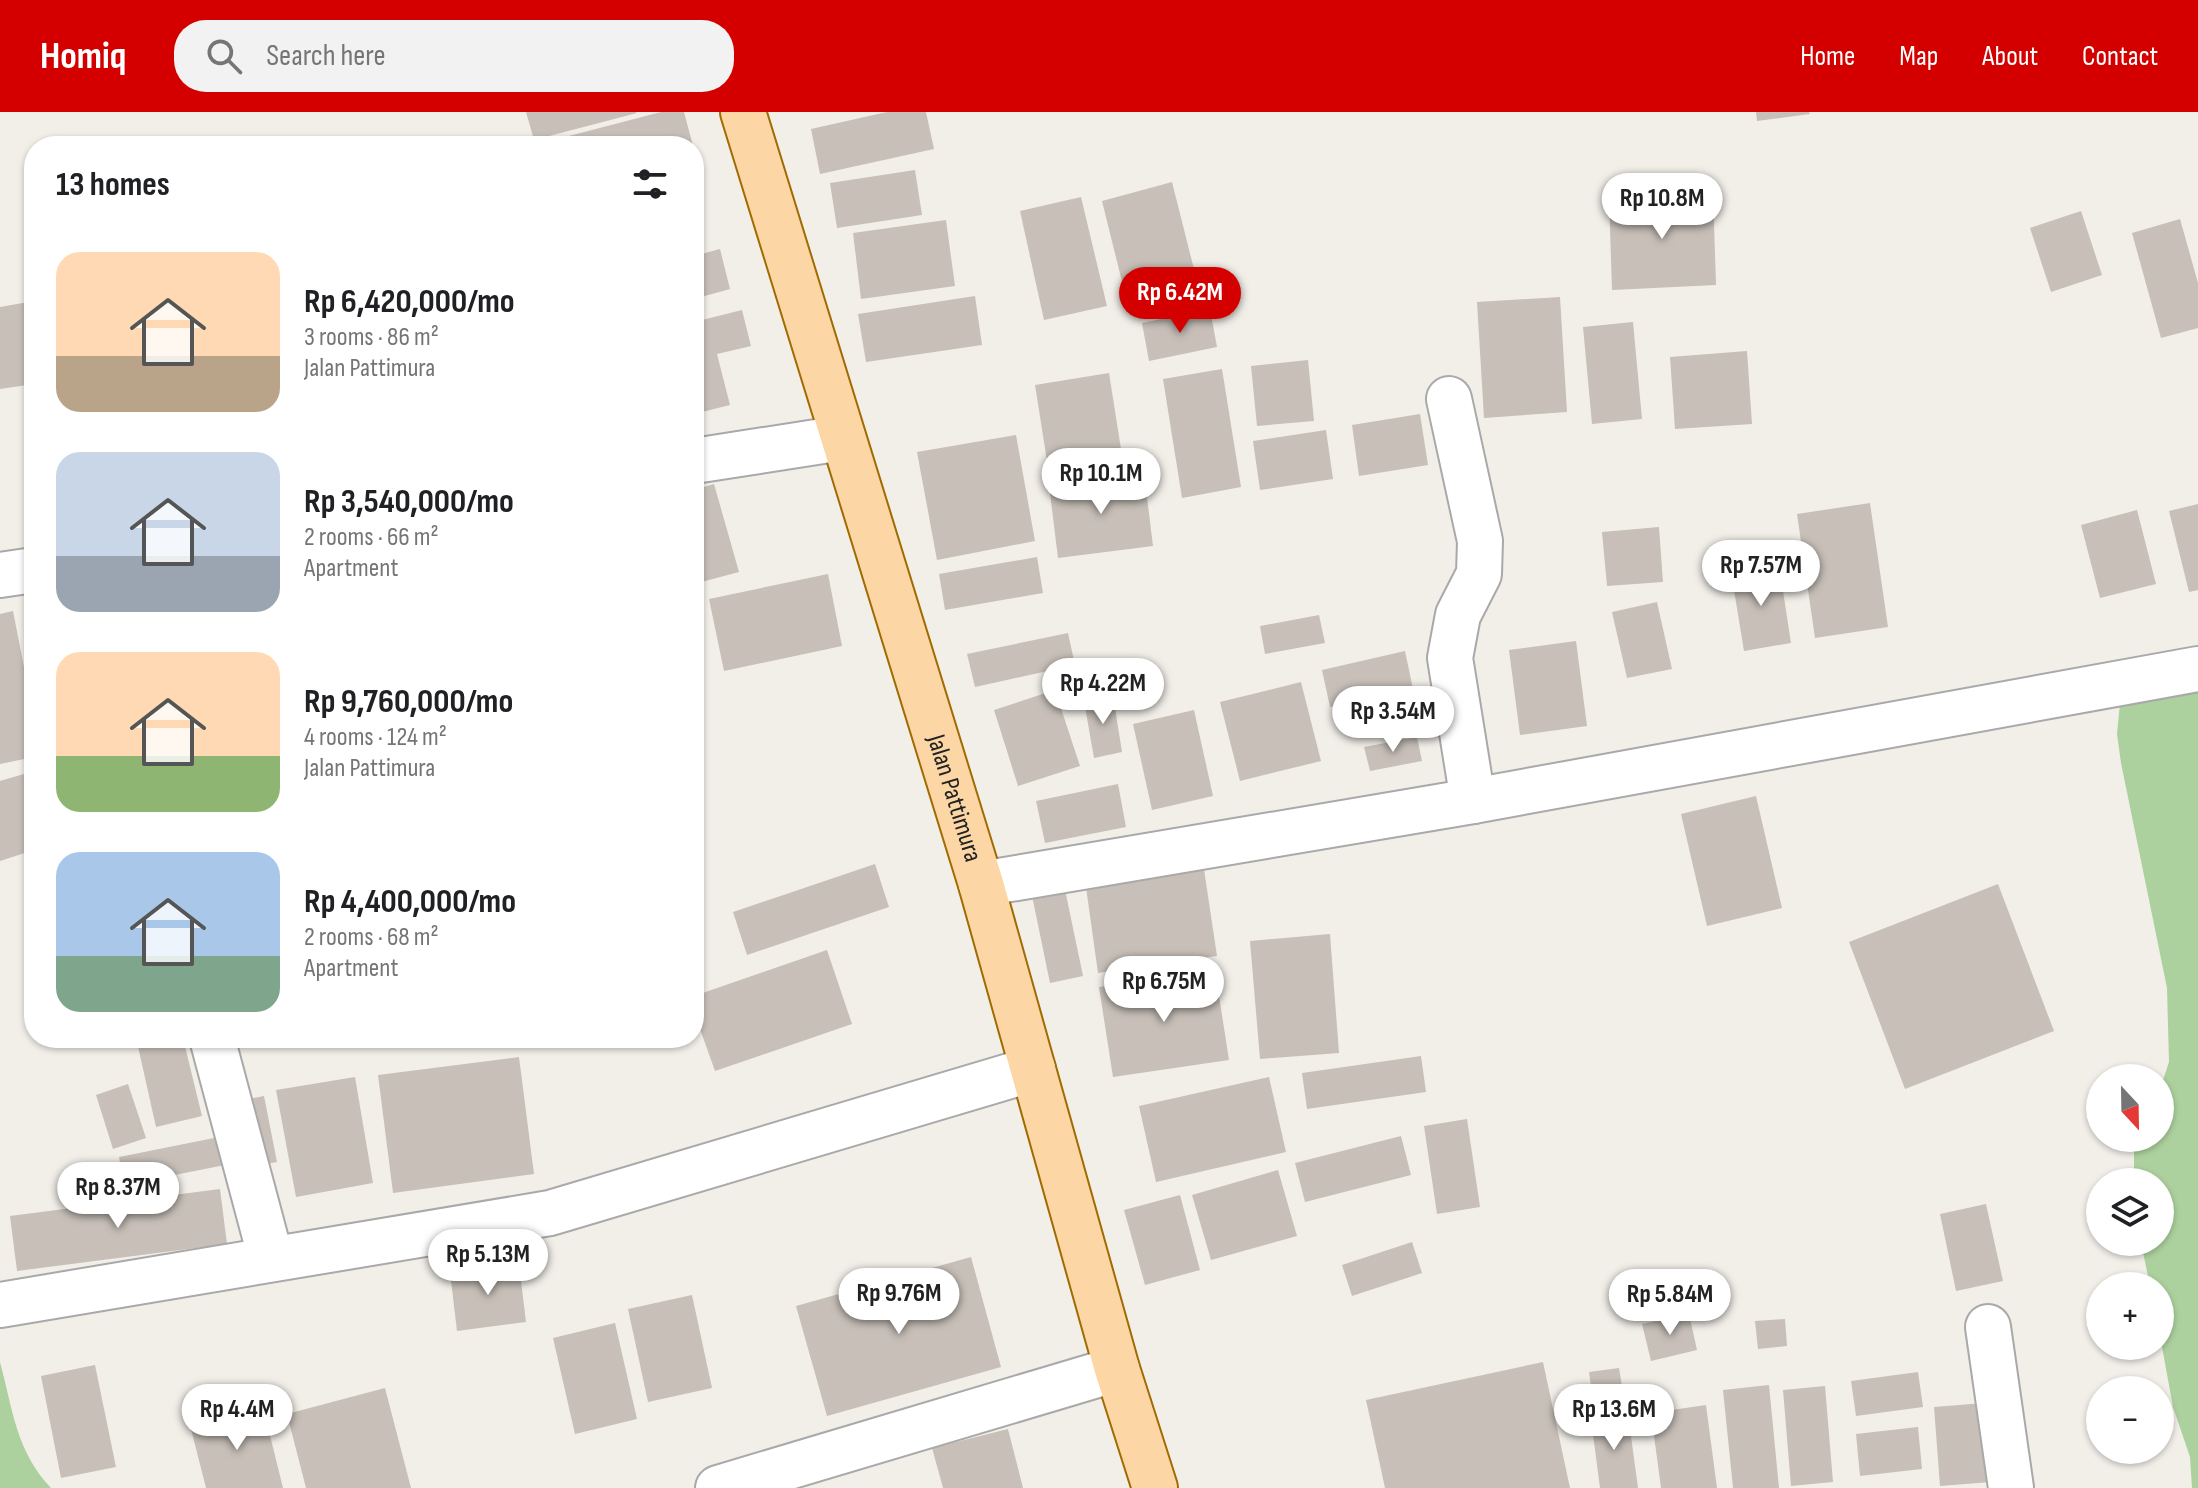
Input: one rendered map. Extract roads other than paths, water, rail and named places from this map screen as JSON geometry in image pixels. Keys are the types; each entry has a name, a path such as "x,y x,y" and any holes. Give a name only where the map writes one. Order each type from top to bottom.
{"main road":[{"name":"Jalan Pattimura","path":"743,112 981,884 1117,1369 1155,1488"}],"street":[{"path":"1449,399 1480,541 1479,574 1458,615 1450,658 1473,801"},
{"path":"704,459 842,438"},
{"path":"0,575 24,571"},
{"path":"981,884 1473,801 2198,669"},
{"path":"215,1048 271,1259"},
{"path":"0,1305 550,1213 1033,1069"},
{"path":"1988,1327 2011,1488"},
{"path":"718,1488 1117,1369"}]}
